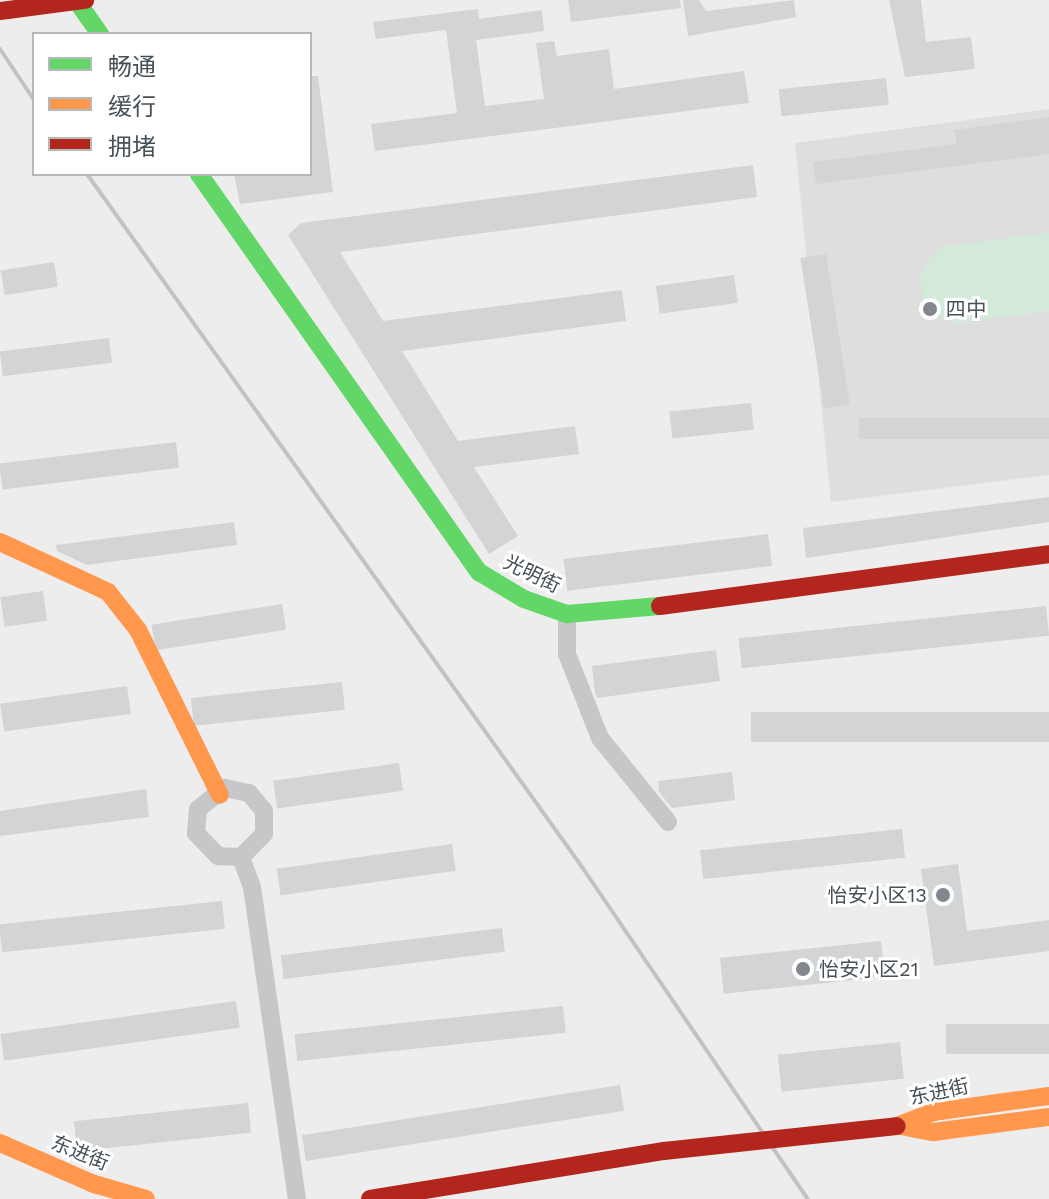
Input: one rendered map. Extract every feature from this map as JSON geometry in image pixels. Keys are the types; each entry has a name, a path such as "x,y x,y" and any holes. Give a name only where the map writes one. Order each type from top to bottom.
{"main road":[{"path":"76,0 99,32"},
{"path":"0,11 85,0"},
{"name":"光明街","path":"200,176 479,572 524,599 567,614 611,613 1049,554"},
{"path":"0,542 108,592 138,630 220,795"},
{"name":"东进街","path":"897,1126 933,1112 1049,1096"},
{"name":"东进街","path":"897,1126 933,1132 1049,1117"},
{"path":"370,1199 467,1192 664,1151 897,1126"},
{"name":"东进街","path":"0,1143 94,1184 146,1199"}],"street":[{"path":"567,614 567,654 600,738 668,822"},
{"path":"225,788 237,788 249,793 264,811 264,834 241,857 218,856 196,833 198,809 204,799 220,795 225,788"},
{"path":"241,857 252,887 297,1199"}],"shaded area":[{"name":"四中","path":"1049,109 1049,475 831,502 795,143"}],"green space":[{"path":"1049,233 1049,311 956,323 931,312 923,301 920,275 935,252 947,246"}],"building":[{"path":"568,0 680,0 681,8 571,22"},
{"path":"683,0 699,0 706,11 794,0 796,17 688,36"},
{"path":"889,0 921,0 926,42 971,37 975,69 905,77"},
{"path":"478,9 479,19 542,10 544,31 476,40 485,106 544,99 536,43 554,41 557,56 609,49 614,89 744,71 749,103 375,151 371,124 457,113 446,30 376,39 373,22"},
{"path":"312,76 318,76 333,192 240,204 234,176 312,176"},
{"path":"886,78 889,105 781,116 779,89"},
{"path":"1049,117 1049,154 816,184 813,162 957,144 954,130"},
{"path":"753,165 757,197 340,252 383,321 622,290 626,321 402,351 458,441 575,426 579,454 474,467 518,536 489,554 288,235 301,223"},
{"path":"826,254 850,404 824,408 800,258"},
{"path":"54,262 58,287 5,295 1,270"},
{"path":"734,275 738,303 660,314 656,286"},
{"path":"109,338 112,363 3,376 0,351"},
{"path":"751,403 754,430 672,438 669,412"},
{"path":"859,418 1049,418 1049,439 859,439"},
{"path":"176,442 179,468 2,489 0,464"},
{"path":"1049,497 1049,522 806,558 803,528"},
{"path":"234,522 237,545 87,565 57,551 56,545"},
{"path":"768,534 772,566 567,591 564,559"},
{"path":"43,591 47,621 5,627 0,597"},
{"path":"282,604 286,630 156,650 152,625"},
{"path":"1046,606 1049,636 742,668 739,638"},
{"path":"716,650 720,681 597,698 595,693 592,666"},
{"path":"342,682 345,710 194,726 191,698"},
{"path":"127,686 131,714 4,732 0,704"},
{"path":"751,712 1049,712 1049,742 751,742"},
{"path":"399,763 403,791 277,808 273,781"},
{"path":"732,772 735,800 672,808 659,792 658,781"},
{"path":"146,789 149,817 0,836 0,811"},
{"path":"902,829 905,858 703,879 700,850"},
{"path":"452,844 456,871 280,895 277,869"},
{"name":"怡安小区13","path":"958,864 967,931 1049,920 1049,951 934,966 921,869"},
{"path":"222,901 225,929 2,952 0,924"},
{"path":"502,928 505,952 284,979 281,955"},
{"name":"怡安小区21","path":"881,941 885,977 724,994 720,958"},
{"path":"236,1001 240,1028 4,1061 0,1034"},
{"path":"563,1006 566,1033 297,1061 294,1034"},
{"path":"946,1024 1049,1024 1049,1054 946,1054"},
{"path":"900,1042 904,1079 782,1092 778,1055"},
{"path":"620,1085 624,1111 306,1161 302,1135"},
{"path":"248,1103 251,1133 77,1151 74,1121"}],"railway":[{"path":"0,49 32,97"},
{"path":"88,176 582,867 808,1199"}],"traffic: fast":[{"path":"76,0 99,32"},
{"path":"200,176 479,572 524,599 567,614 660,606"}],"traffic: slow":[{"path":"0,542 108,592 138,630 220,795"},
{"path":"897,1126 933,1112 1049,1096"},
{"path":"901,1126 933,1132 1049,1117"},
{"path":"0,1143 94,1184 146,1199"}],"traffic: jam":[{"path":"0,11 85,0"},
{"path":"660,606 1049,554"},
{"path":"664,1151 897,1126"},
{"path":"370,1199 664,1151"}],"place":[{"name":"四中","path":"930,309"},
{"name":"怡安小区13","path":"943,895"},
{"name":"怡安小区21","path":"803,969"}]}
